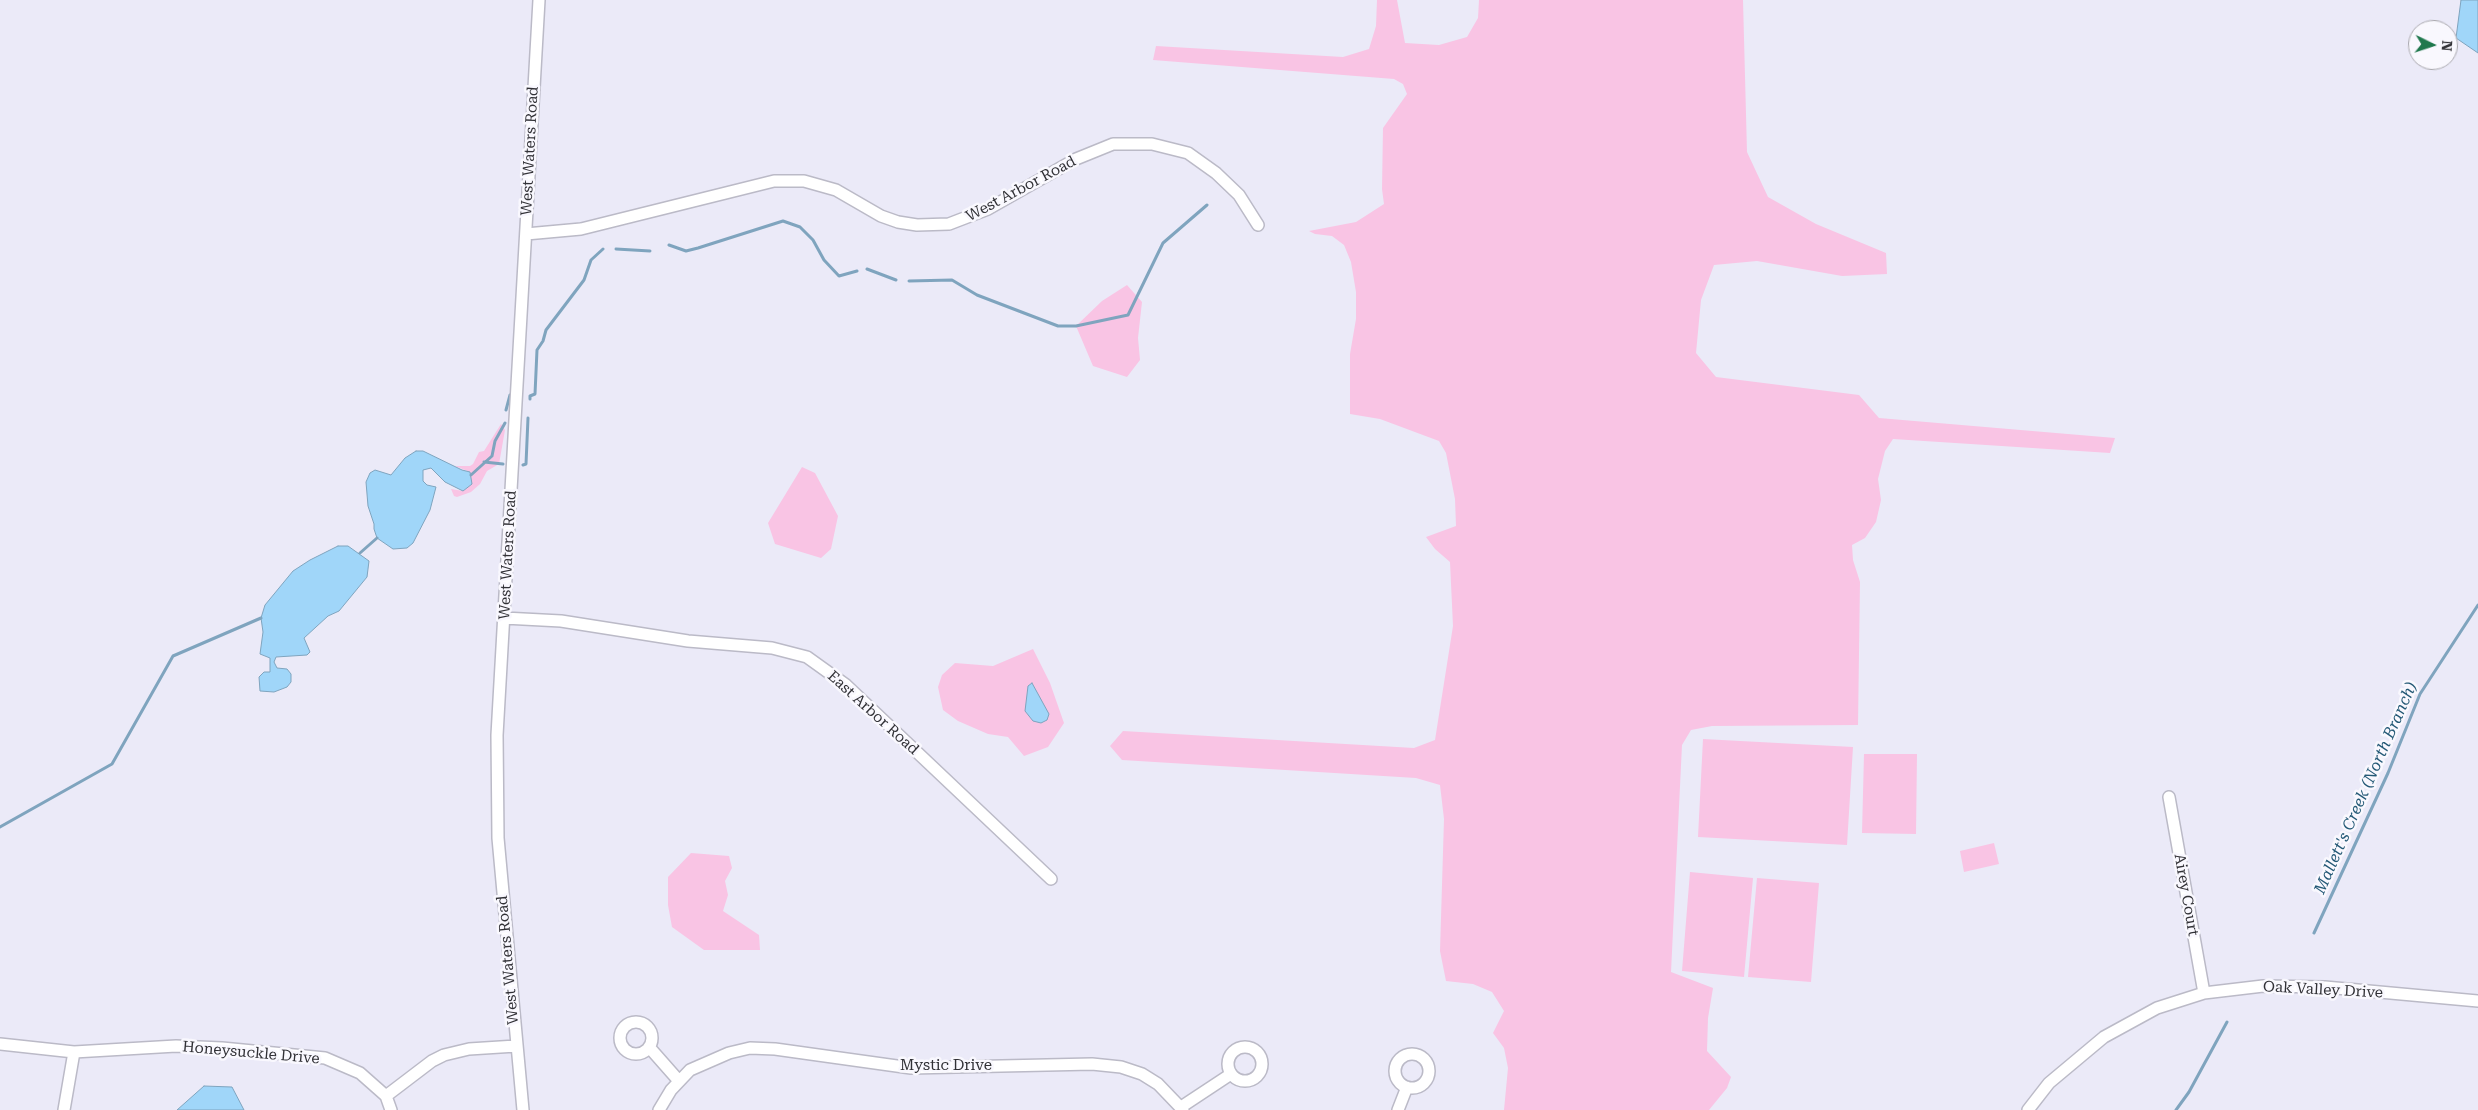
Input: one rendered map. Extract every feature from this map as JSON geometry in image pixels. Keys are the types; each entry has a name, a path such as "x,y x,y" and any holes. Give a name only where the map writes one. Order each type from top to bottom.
{"street":[{"name":"West Waters Road","path":"523,1110 498,838 497,735 539,0"},
{"name":"West Arbor Road","path":"526,234 581,229 774,181 804,181 836,190 881,216 898,222 918,225 949,224 988,209 1076,160 1113,144 1152,144 1188,153 1216,173 1238,196 1258,225"},
{"name":"East Arbor Road","path":"504,618 561,621 688,641 772,648 807,657 846,685 1051,879"},
{"name":"Airey Court","path":"2169,797 2204,993"},
{"name":"Oak Valley Drive","path":"2028,1110 2049,1083 2104,1037 2157,1008 2204,993 2263,986 2325,987 2478,1001"},
{"name":"Honeysuckle Drive","path":"0,1044 74,1052 176,1046 222,1048 325,1058 360,1073 386,1096 391,1110"},
{"path":"386,1096 432,1061 444,1055 469,1049 516,1046"},
{"path":"649,1048 679,1081"},
{"name":"Mystic Drive","path":"659,1110 671,1090 690,1070 704,1062 750,1048 775,1049 911,1068 1092,1064 1121,1067 1142,1074 1158,1084 1182,1109"},
{"path":"64,1110 74,1052"},
{"path":"1182,1109 1231,1074"},
{"path":"1398,1110 1406,1087"}],"shaded area":[{"path":"1377,0 1397,0 1405,43 1439,45 1467,37 1478,18 1479,0 1743,0 1747,152 1768,197 1816,224 1886,253 1887,274 1842,276 1757,261 1714,265 1701,300 1696,353 1716,377 1859,395 1879,418 2115,438 2110,453 1893,439 1885,451 1878,479 1881,500 1876,522 1865,538 1852,545 1853,560 1860,582 1858,725 1712,726 1691,730 1682,745 1671,972 1713,988 1708,1018 1707,1051 1731,1077 1727,1088 1709,1110 1504,1110 1508,1068 1504,1048 1493,1033 1504,1011 1492,992 1473,984 1446,981 1440,951 1444,819 1440,785 1416,778 1122,760 1110,746 1123,731 1414,748 1435,740 1453,626 1450,562 1435,549 1426,537 1456,526 1455,499 1446,453 1439,441 1380,419 1350,414 1350,354 1356,319 1356,292 1351,262 1344,245 1332,236 1315,234 1309,231 1356,222 1384,204 1382,189 1383,128 1407,94 1403,84 1394,79 1153,60 1156,46 1343,57 1369,49 1376,26"},
{"path":"1127,285 1142,302 1138,338 1140,360 1127,377 1093,366 1076,326 1102,301"},
{"path":"501,424 505,430 499,464 487,471 480,484 471,492 457,497 454,496 451,489 463,491 471,484 470,472 455,466 470,466 473,464 479,452 484,451"},
{"path":"802,467 815,473 838,516 831,549 821,558 775,544 768,523"},
{"path":"1033,649 1050,683 1064,723 1048,747 1024,756 1008,737 988,734 958,721 943,710 938,687 942,675 955,663 993,666"},
{"path":"1703,739 1853,747 1847,845 1698,837"},
{"path":"1864,754 1917,754 1916,834 1862,833"},
{"path":"1994,843 1999,864 1964,872 1960,851"},
{"path":"691,853 729,856 732,868 725,881 728,895 723,911 759,935 760,950 704,950 672,927 668,905 668,877"},
{"path":"1690,872 1753,878 1744,977 1682,971"},
{"path":"1757,878 1819,883 1811,982 1748,977"}],"water":[{"path":"2461,0 2478,0 2478,53 2458,39"},
{"path":"416,451 423,451 470,472 472,484 463,491 445,482 431,468 423,470 423,481 427,485 436,487 430,510 413,543 407,548 393,549 377,538 368,506 366,482 370,473 375,470 391,475 405,458"},
{"path":"338,546 348,546 369,561 367,577 339,611 328,616 304,638 310,652 307,655 276,657 274,662 277,668 287,669 291,674 291,682 287,687 274,692 260,691 259,677 264,672 270,672 270,658 260,654 263,632 261,618 265,605 293,571"},
{"path":"1032,683 1049,714 1047,720 1041,723 1033,721 1025,711 1028,686"},
{"path":"204,1086 232,1087 244,1110 177,1110"}],"waterway":[{"path":"909,281 952,280 977,295 1058,326 1076,326 1128,315 1163,243 1207,205"},
{"path":"669,245 686,251 783,221 800,227 813,240 824,260 839,276 857,271"},
{"path":"530,399 530,396 535,394 537,350 543,341 546,330 584,280 591,260 603,249"},
{"path":"616,249 650,251"},
{"path":"867,269 896,280"},
{"path":"506,410 510,395"},
{"path":"523,465 526,464 528,418"},
{"path":"471,475 492,456 495,441 505,423"},
{"path":"484,462 503,464"},
{"path":"360,553 377,538"},
{"name":"Mallett's Creek (North Branch)","path":"2314,933 2388,773 2420,694 2478,605"},
{"path":"0,827 112,764 173,656 261,618"},
{"name":"Mallett's Creek (North Branch)","path":"2176,1110 2189,1092 2227,1022"}]}
